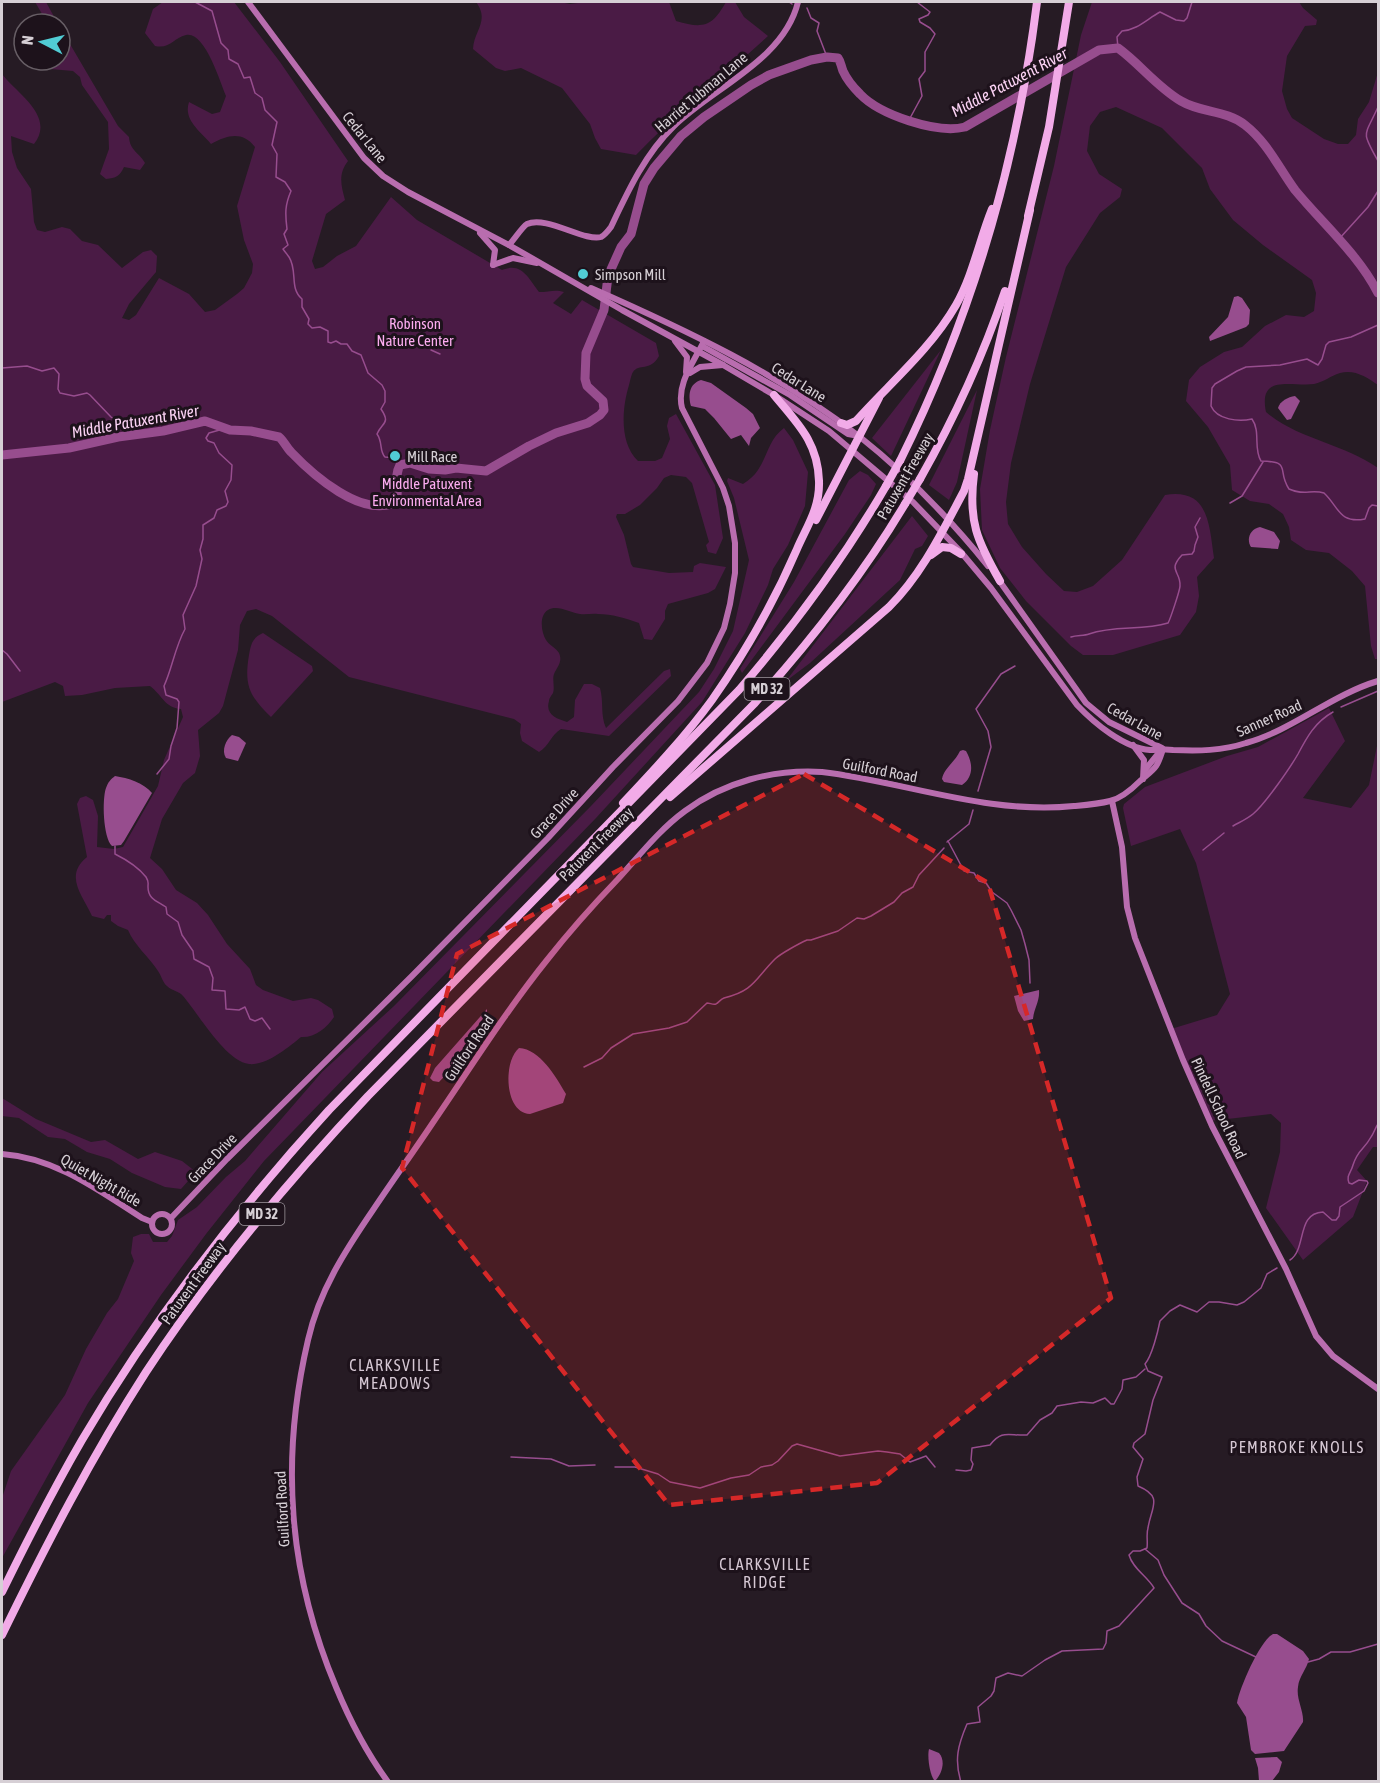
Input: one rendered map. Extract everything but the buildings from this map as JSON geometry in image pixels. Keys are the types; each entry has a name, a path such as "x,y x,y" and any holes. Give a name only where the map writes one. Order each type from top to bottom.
{"highway":[{"name":"Patuxent Freeway","path":"2,1593 58,1482 106,1400 154,1327 219,1238 329,1110 739,690 822,588 900,461 927,405 960,326 989,237 1013,146 1037,2"},
{"name":"Patuxent Freeway","path":"2,1635 52,1534 105,1440 170,1338 234,1250 341,1124 754,704 812,638 865,567 920,479 953,418 986,344 1008,283 1030,210 1049,127 1069,2"},
{"path":"841,423 854,423 927,347 956,304 964,289 1005,175"},
{"path":"605,855 889,607 910,585 949,519 968,479 1030,210"},
{"path":"519,915 696,721 740,656 812,530 881,393"},
{"path":"774,395 803,429 813,447 818,470 819,494 814,515 791,564"},
{"path":"981,420 971,495 972,512 983,551 1000,581"},
{"path":"926,559 942,547 951,548 961,554"}],"main road":[{"name":"Cedar Lane","path":"248,2 354,145 374,168 401,189 509,245 673,338 702,346 723,365 774,395 852,450 913,502 942,531 991,588 1077,705 1104,729 1149,750 1162,749"},
{"name":"Harriet Tubman Lane","path":"509,245 519,236 524,226 532,223 563,228 592,237 604,234 656,146 680,121 774,46 790,24 798,2"},
{"path":"477,229 495,250 493,265 513,258 543,264"},
{"name":"Cedar Lane","path":"566,277 621,301 702,346 782,384 859,436 889,461 949,519 1000,581 1086,703 1097,714 1122,730 1153,742 1162,749"},
{"path":"673,338 687,357 685,378"},
{"path":"702,346 790,395 848,434 859,436"},
{"name":"Grace Drive","path":"171,1218 234,1151 548,838 613,766 678,701 706,663 724,628 730,604 735,573 735,543 723,488 681,404 681,390 685,378 702,346"},
{"path":"685,378 700,367 723,365"},
{"name":"Sanner Road","path":"1162,749 1197,751 1222,749 1247,743 1273,733 1347,693 1378,681"},
{"path":"1133,744 1142,756 1143,779"},
{"path":"1144,771 1162,749"},
{"name":"Guilford Road","path":"388,1782 360,1739 341,1698 311,1621 300,1577 292,1470 293,1438 300,1379 313,1321 323,1293 338,1264 527,986 575,926 662,831 685,811 706,798 745,781 775,774 812,771 845,775 1013,807 1050,808 1112,801 1150,775 1162,749"},
{"name":"Pindell School Road","path":"1112,801 1122,847 1127,907 1135,938 1183,1060 1212,1126 1286,1269 1316,1336 1333,1356 1378,1389"},
{"name":"Quiet Night Ride","path":"2,1154 32,1159 58,1168 152,1222"},
{"path":"161,1214 171,1218 172,1228 164,1234 156,1232 152,1222 161,1214"}],"highlighted area":[{"path":"804,774 988,883 1111,1298 877,1483 669,1505 402,1168 457,954"}],"green space":[{"path":"35,2 46,2 51,12 41,12"},
{"path":"163,2 234,2 280,62 348,161 342,175 345,200 326,214 312,261 315,269 323,267 356,246 391,197 417,220 502,270 515,268 520,270 539,292 564,292 553,303 571,314 582,300 656,343 659,356 656,361 648,366 635,369 631,377 624,414 628,445 638,461 655,461 662,458 670,439 667,426 669,418 676,414 715,485 723,538 716,554 708,552 706,545 709,542 692,483 686,477 671,475 664,478 640,505 625,514 617,514 616,517 633,567 669,573 693,572 694,566 700,563 726,567 715,589 668,604 665,619 652,640 644,639 639,623 618,617 603,614 580,614 556,608 545,612 542,624 544,637 560,656 560,662 553,676 554,691 548,706 550,713 559,719 567,722 574,717 575,700 584,684 592,684 600,688 606,728 664,671 670,669 671,676 609,736 561,729 539,752 522,741 521,724 514,719 349,677 272,616 256,609 247,611 240,625 238,650 223,706 219,713 198,730 200,756 195,773 183,783 162,819 150,858 162,869 176,890 197,903 208,915 227,944 250,969 256,985 263,990 293,1001 311,998 318,1000 332,1009 334,1017 320,1032 301,1037 277,1055 256,1064 240,1061 222,1046 183,996 166,985 128,930 111,921 111,915 107,915 104,919 92,916 77,885 77,871 87,857 77,804 80,798 86,796 93,800 98,816 97,847 114,849 123,847 158,786 164,760 183,717 181,709 167,704 150,686 115,688 65,696 63,686 55,682 2,702 2,74 32,106 40,124 40,134 34,144 11,136 12,152 17,168 31,189 34,222 37,230 45,232 62,227 70,229 82,241 98,245 122,268 143,252 151,250 157,256 156,272 129,304 122,318 129,320 136,315 159,278 189,294 205,312 215,310 237,294 244,288 252,273 253,264 244,240 237,206 255,147 245,139 234,136 211,144 190,120 189,102 212,114 220,112 226,96 211,59 193,36 182,36 160,47 155,46 145,33 153,9"},
{"path":"476,2 570,4 669,2 676,21 700,25 716,17 726,2 735,2 744,17 768,36 636,155 601,149 590,124 562,88 521,68 505,71 496,68 473,49 482,15"},
{"path":"1092,2 1299,2 1317,20 1316,25 1305,26 1287,56 1282,91 1292,118 1324,139 1338,144 1348,144 1356,135 1358,119 1369,102 1378,72 1378,385 1360,374 1345,372 1314,384 1279,384 1267,392 1265,400 1266,412 1292,429 1350,453 1378,468 1378,659 1375,659 1371,646 1365,586 1352,571 1329,553 1306,550 1291,540 1289,527 1283,514 1269,504 1250,501 1232,490 1230,465 1208,427 1186,401 1189,380 1200,367 1224,352 1242,347 1265,326 1286,315 1304,317 1314,311 1316,293 1312,280 1233,220 1210,189 1202,168 1162,128 1116,107 1100,112 1090,126 1087,151 1099,174 1122,189 1120,197 1100,213 1066,267 1030,384 1011,463 1006,502 1008,524 1022,547 1046,574 1064,591 1077,592 1093,586 1122,560 1165,495 1180,494 1191,497 1204,511 1208,521 1214,558 1197,577 1199,596 1196,612 1180,635 1113,655 1083,655 1026,601 1000,568 982,530 980,489 990,430 1054,166 1081,35"},
{"path":"72,47 118,126 129,137 133,148 145,163 140,170 124,167 117,176 106,179 100,174 109,149 108,122 82,85 80,77 73,71"},
{"path":"941,350 891,456 872,438"},
{"path":"977,390 957,482 949,500 929,485"},
{"path":"784,428 793,440 808,472 805,506 788,545 773,569 768,585 745,633 702,702 596,818 264,1161 161,1295 88,1403 2,1558 2,1498 11,1471 65,1395 86,1349 118,1299 134,1261 131,1253 133,1237 149,1234 153,1242 167,1242 178,1220 197,1207 245,1161 322,1072 394,1006 591,806 699,692 714,669 733,631 749,560 734,498 727,481 728,478 743,484 751,478 775,437"},
{"path":"860,471 868,475 876,484 871,495 845,534 742,673 740,669 794,582 849,480"},
{"path":"912,516 928,536 922,546 915,549 900,580 810,663 786,681"},
{"path":"263,633 312,666 313,671 271,717 253,696 247,674 251,645 256,637"},
{"path":"1329,708 1345,741 1303,798 1351,808 1369,785 1378,741 1378,1147 1373,1147 1357,1170 1367,1181 1353,1217 1303,1260 1266,1208 1280,1152 1281,1123 1271,1114 1210,1121 1171,1029 1217,1015 1230,994 1196,863 1180,829 1131,846 1123,808 1124,804 1145,787 1227,756 1258,747"},
{"path":"2,1098 36,1119 91,1142 105,1140 138,1159 155,1152 182,1161 196,1172 181,1189 165,1187 132,1173 110,1159 87,1152 65,1139 48,1137 19,1118 2,1116"}],"shaded area":[{"path":"1238,296 1250,310 1249,324 1210,341 1209,337 1228,317 1234,297"},
{"path":"701,380 711,383 753,414 760,428 751,438 749,446 741,435 731,439 705,409 691,406 690,390"},
{"path":"1295,396 1300,401 1291,419 1287,420 1278,408 1285,400"},
{"path":"1260,527 1274,532 1280,541 1278,549 1251,547 1250,535"},
{"path":"232,735 246,743 238,761 226,758 224,752 225,745"},
{"path":"963,750 966,751 970,760 969,778 962,785 944,782 942,779 945,772"},
{"path":"115,776 145,786 152,793 121,845 112,846 105,827 104,800 107,786"},
{"path":"1039,990 1033,1019 1024,1021 1018,1011 1014,996"},
{"path":"487,1009 487,1013 453,1066 439,1082 433,1081 430,1078 435,1068"},
{"path":"519,1048 534,1053 547,1065 566,1094 563,1103 530,1114 521,1111 515,1105 509,1086 509,1074 510,1064"},
{"path":"1273,1634 1277,1634 1303,1651 1309,1659 1298,1687 1303,1722 1284,1751 1255,1754 1251,1750 1246,1717 1237,1703 1246,1676 1262,1645"},
{"path":"929,1749 939,1753 943,1764 940,1775 935,1781 929,1766"},
{"path":"1277,1757 1282,1762 1279,1772 1272,1781 1259,1781 1255,1758"}],"waterway":[{"path":"195,2 212,11 221,43 228,50 229,59 238,64 244,78 250,77 255,93 262,98 265,110 277,122 272,145 277,154 276,177 285,182 291,191 286,209 287,229 284,234 288,245 283,249 292,262 296,290 302,299 302,307 309,319 308,324 312,328 320,327 328,331 328,342 336,341 347,344 352,351 361,355 368,373 382,385 385,391 385,402 381,409 385,423 377,434 383,455 396,458 400,465"},
{"path":"909,120 922,96 919,79 925,71 925,52 935,34 920,22 919,19 930,12 917,2"},
{"path":"1118,48 1117,37 1122,31 1137,26 1160,12 1176,20 1184,21 1192,2"},
{"path":"807,8 811,18 819,23 817,31 827,57"},
{"name":"Middle Patuxent River","path":"2,455 69,448 205,421 230,430 251,431 279,437 300,461 339,492 368,504 383,506 396,502 397,474 400,465 410,463 429,469 456,468 486,471 556,433 588,423 604,410 603,401 587,386 586,353 604,310 608,276 621,247 631,234 644,184 654,168 681,136 704,117 751,85 769,75 811,60 827,57 838,58 853,86 869,102 881,109 925,125 953,128 965,127 1099,50 1118,48 1181,101 1238,120 1253,132 1295,190 1361,265 1378,293"},
{"path":"1378,107 1366,134 1378,161"},
{"path":"1339,239 1368,207 1378,191"},
{"path":"1378,325 1351,337 1329,342 1318,365 1307,359 1280,365 1246,367 1237,371 1212,388 1211,406 1218,414 1229,419 1252,419 1255,424 1257,451 1261,461 1280,465 1289,489 1299,492 1324,493 1340,513 1350,519 1365,519 1369,508 1372,505 1378,506"},
{"path":"431,350 440,354"},
{"path":"2,368 27,366 42,371 54,368 59,374 60,393 74,396 87,393 111,417 137,435"},
{"path":"157,774 169,759 177,728 179,702 166,695 164,686 185,629 183,615 196,586 202,559 200,550 203,525 214,518 217,510 226,506 228,502 225,491 231,480 232,465 219,453 214,443 206,438 209,433 223,429"},
{"path":"1230,503 1242,496 1263,462"},
{"path":"1071,637 1099,631 1168,623 1180,586 1176,564 1182,555 1192,554 1194,551 1198,537 1195,527 1200,518"},
{"path":"2,650 20,671"},
{"path":"978,791 991,747 988,731 976,709 1001,674 1015,666"},
{"path":"1341,707 1378,691"},
{"path":"1233,826 1258,809 1294,760 1312,730 1333,712"},
{"path":"947,842 969,824 973,810"},
{"path":"1203,850 1224,833"},
{"path":"948,841 964,871 974,873 979,881 986,883 992,892 1007,903 1021,930 1029,960 1030,983"},
{"path":"115,846 115,854 132,864 146,877 151,897 166,907 167,914 178,922 182,935 193,951 194,959 209,967 213,978 212,990 225,991 226,1009 239,1010 245,1007 250,1019 255,1021 262,1018 270,1029"},
{"path":"584,1067 602,1058 611,1048 633,1034 669,1028 687,1022 707,1003 716,1004 723,998 742,992 778,957 807,940 838,931 857,918 864,919 871,916 913,887 919,875 944,848"},
{"path":"1290,1260 1299,1248 1309,1218 1323,1212 1332,1220 1336,1220 1340,1207 1364,1191 1367,1181 1359,1180 1352,1184 1349,1183 1348,1176 1357,1156 1378,1124"},
{"path":"961,1782 957,1760 961,1739 967,1724 980,1722 978,1707 991,1696 996,1678 1008,1673 1022,1676 1062,1651 1103,1649 1107,1631 1119,1626 1154,1588 1129,1555 1133,1551 1147,1548 1147,1530 1154,1503 1151,1494 1138,1486 1137,1477 1143,1459 1133,1447 1134,1443 1145,1434 1153,1400 1162,1377 1148,1371 1145,1364 1152,1350 1160,1321 1180,1305 1197,1312 1209,1302 1237,1305 1244,1302 1261,1288 1267,1274 1277,1268"},
{"path":"956,1470 971,1470 972,1448 990,1445 998,1437 1006,1434 1027,1435 1057,1406 1081,1402 1093,1403 1105,1398 1114,1404 1122,1389 1123,1380 1136,1377 1145,1369"},
{"path":"615,1467 635,1467 658,1474 670,1482 700,1488 749,1475 761,1467 772,1465 797,1444 840,1456 878,1451 900,1454 910,1462 926,1456 935,1467"},
{"path":"511,1457 551,1459 569,1466 595,1465"},
{"path":"1145,1549 1158,1560 1164,1575 1182,1603 1199,1614 1206,1626 1222,1641 1258,1658"},
{"path":"1308,1662 1331,1652 1350,1652 1378,1644"}],"place":[{"name":"Simpson Mill","path":"583,274"},
{"name":"Mill Race","path":"395,456"}],"district":[{"name":"CLARKSVILLE MEADOWS","path":"395,1374"},
{"name":"PEMBROKE KNOLLS","path":"1297,1447"},
{"name":"CLARKSVILLE RIDGE","path":"765,1573"}],"park label":[{"name":"Robinson Nature Center","path":"415,332"},
{"name":"Middle Patuxent Environmental Area","path":"427,492"}]}
